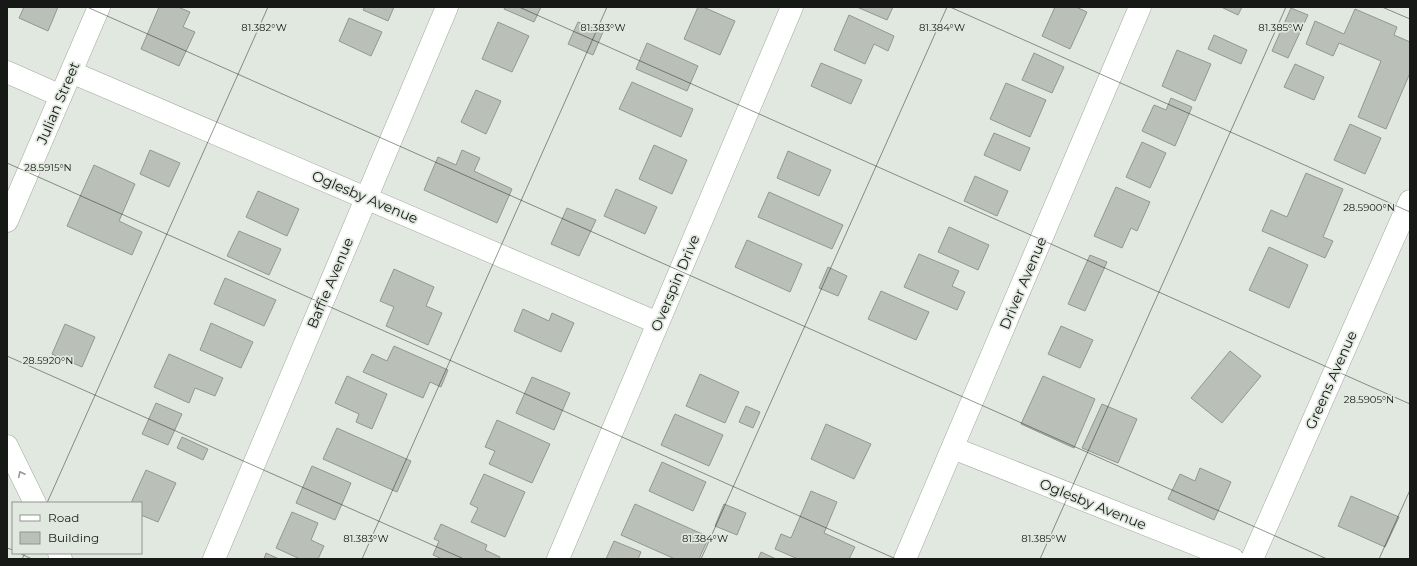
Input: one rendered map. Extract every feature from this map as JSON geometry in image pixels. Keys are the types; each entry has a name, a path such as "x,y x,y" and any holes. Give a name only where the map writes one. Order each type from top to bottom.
{"main road":[{"name":"Julian Street","path":"7,221 99,7"},
{"name":"Baffie Avenue","path":"214,559 447,7"},
{"name":"Overspin Drive","path":"558,559 792,7"},
{"name":"Driver Avenue","path":"905,559 1140,7"},
{"path":"7,72 61,96"},
{"name":"Oglesby Avenue","path":"71,72 658,323"},
{"name":"Greens Avenue","path":"1252,559 1410,201"},
{"path":"7,446 34,502"},
{"name":"Oglesby Avenue","path":"953,448 1233,559"}],"building":[{"path":"24,7 58,7 48,31 19,18"},
{"path":"159,7 178,7 190,12 183,27 195,32 179,66 141,49"},
{"path":"365,7 394,7 388,21 363,10"},
{"path":"505,7 541,7 534,22 504,9"},
{"path":"698,7 703,7 735,21 720,55 684,39"},
{"path":"857,7 893,7 887,20"},
{"path":"1055,7 1076,7 1087,12 1070,49 1042,36"},
{"path":"1221,7 1242,7 1238,15"},
{"path":"1291,8 1308,15 1288,58 1272,51"},
{"path":"1355,9 1397,27 1394,35 1410,42 1410,73 1386,129 1358,117 1381,61 1339,43 1333,56 1306,44 1315,21 1344,34"},
{"path":"849,15 894,36 888,51 874,44 865,64 834,50"},
{"path":"349,18 382,32 371,56 339,41"},
{"path":"498,22 529,36 512,72 482,59"},
{"path":"578,22 603,32 593,55 568,44"},
{"path":"1214,35 1247,50 1241,64 1208,49"},
{"path":"647,43 698,66 687,91 636,69"},
{"path":"1177,50 1211,64 1195,101 1162,86"},
{"path":"1034,53 1064,67 1052,93 1022,80"},
{"path":"821,63 862,80 851,104 811,86"},
{"path":"1295,64 1324,77 1314,100 1284,87"},
{"path":"632,82 693,109 681,137 619,109"},
{"path":"1006,83 1046,100 1030,137 990,119"},
{"path":"476,90 501,101 486,134 461,122"},
{"path":"1171,98 1192,107 1175,146 1142,131 1154,105 1166,110"},
{"path":"1350,124 1381,138 1365,174 1334,160"},
{"path":"994,133 1030,148 1020,171 984,155"},
{"path":"1142,142 1166,153 1150,188 1126,177"},
{"path":"654,145 687,160 672,194 639,179"},
{"path":"150,150 180,163 169,187 140,174"},
{"path":"462,150 480,158 474,171 512,189 497,223 424,190 438,157 456,165"},
{"path":"788,151 831,170 819,196 777,178"},
{"path":"94,165 135,184 119,221 142,232 132,255 67,226"},
{"path":"1306,173 1343,189 1323,237 1333,241 1325,258 1262,231 1271,210 1287,217"},
{"path":"975,176 1008,191 997,216 964,201"},
{"path":"1116,187 1150,202 1137,231 1131,228 1122,248 1094,236"},
{"path":"616,189 657,207 645,234 604,216"},
{"path":"258,191 299,209 287,236 246,217"},
{"path":"769,192 843,225 832,249 758,217"},
{"path":"567,208 596,220 579,256 551,244"},
{"path":"949,227 989,245 978,270 938,252"},
{"path":"239,231 281,249 269,275 227,256"},
{"path":"747,240 802,264 790,292 735,267"},
{"path":"1269,247 1308,265 1289,308 1249,290"},
{"path":"919,254 959,271 952,286 965,292 957,310 904,287"},
{"path":"1090,255 1107,262 1085,311 1068,304"},
{"path":"828,267 847,276 838,296 819,288"},
{"path":"394,269 434,287 426,306 442,313 428,345 386,326 394,307 380,301"},
{"path":"225,278 276,300 264,326 214,304"},
{"path":"881,291 929,312 916,340 868,319"},
{"path":"523,309 549,321 552,313 574,323 561,352 514,331"},
{"path":"211,323 253,342 241,368 200,350"},
{"path":"65,324 95,337 82,367 52,354"},
{"path":"1061,326 1093,340 1080,368 1048,354"},
{"path":"394,346 448,370 441,387 430,382 423,398 363,372 372,354 387,361"},
{"path":"1230,351 1261,376 1222,423 1191,398"},
{"path":"169,354 223,378 215,396 195,388 189,403 154,387"},
{"path":"700,374 739,392 725,423 686,406"},
{"path":"347,376 387,394 372,429 356,422 359,414 335,403"},
{"path":"1043,376 1095,399 1074,448 1021,424"},
{"path":"532,377 570,393 554,430 516,413"},
{"path":"156,403 182,414 168,445 142,434"},
{"path":"1102,404 1137,419 1118,463 1082,448"},
{"path":"746,406 760,412 753,428 739,422"},
{"path":"675,414 723,435 709,466 661,445"},
{"path":"497,420 550,444 532,483 489,464 495,451 485,447"},
{"path":"826,424 871,444 854,479 811,459"},
{"path":"337,428 411,461 397,492 323,459"},
{"path":"182,437 208,449 203,460 177,448"},
{"path":"662,462 706,482 693,511 649,491"},
{"path":"312,466 351,483 335,520 296,503"},
{"path":"1200,468 1231,482 1214,520 1168,499 1180,474 1195,481"},
{"path":"146,470 176,483 158,522 142,515 142,502 131,502"},
{"path":"484,474 525,492 505,537 471,522 478,508 470,504"},
{"path":"811,491 837,502 824,533 855,547 849,559 798,559 775,549 781,534 791,538"},
{"path":"1351,496 1399,517 1385,547 1338,526"},
{"path":"635,504 709,537 699,559 675,559 621,535"},
{"path":"724,504 746,513 737,535 715,526"},
{"path":"292,512 318,523 311,540 324,546 318,559 300,559 276,548"},
{"path":"441,524 487,545 485,550 500,557 499,559 442,559 433,555 439,541 434,539"},
{"path":"614,541 641,552 638,559 606,559"},
{"path":"761,552 776,559 758,559"},
{"path":"266,553 279,559 264,559"}]}
